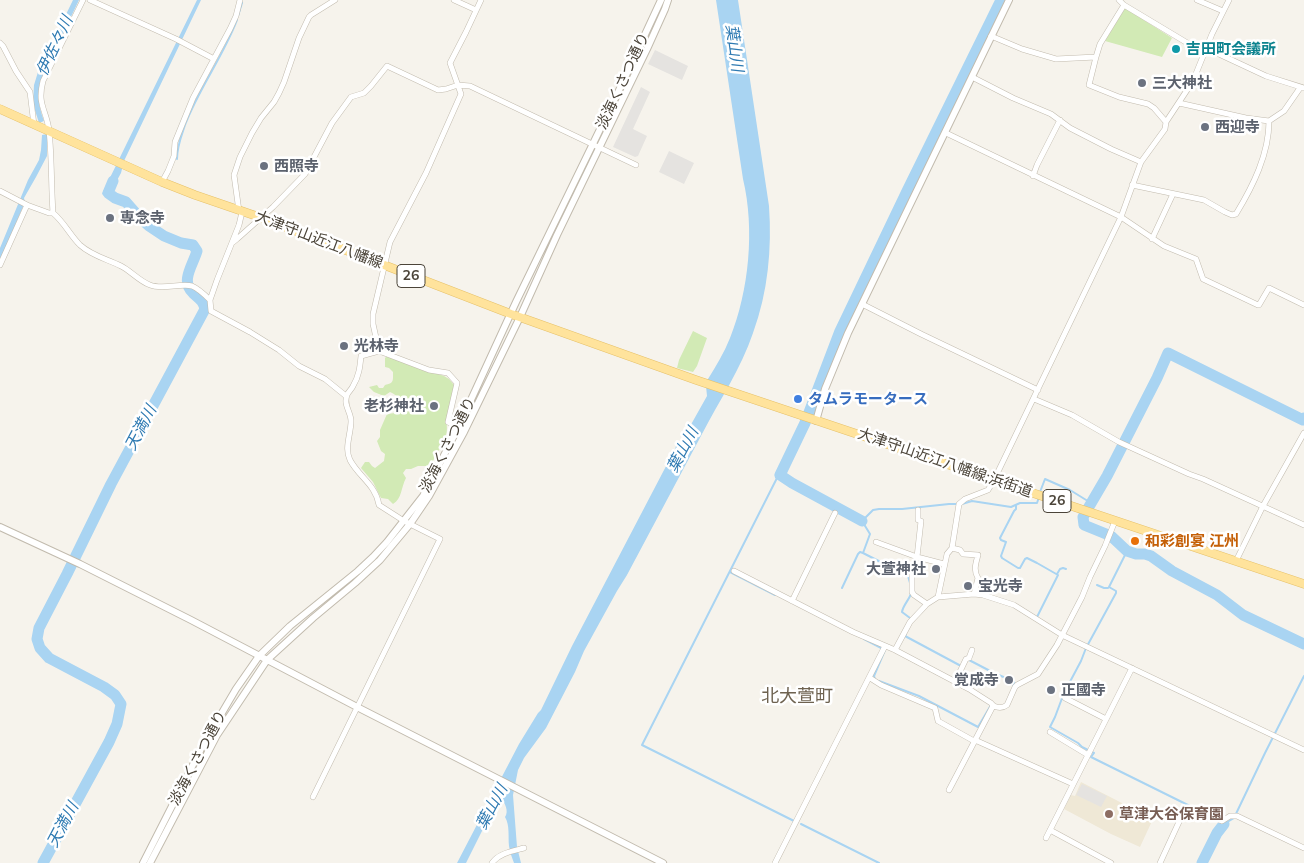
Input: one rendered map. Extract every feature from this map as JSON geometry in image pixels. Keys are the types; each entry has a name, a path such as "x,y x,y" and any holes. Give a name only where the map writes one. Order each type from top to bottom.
{"main road":[{"name":"大津守山近江八幡線","path":"0,109 162,182 262,218 510,314 699,381"},
{"name":"大津守山近江八幡線;浜街道","path":"699,381 1304,584"}],"street":[{"path":"53,213 49,131 40,103 41,91 43,81 83,0"},
{"path":"90,0 176,39 214,59"},
{"path":"162,182 174,156 175,142 193,98 220,50 236,16 240,0"},
{"path":"335,0 308,17 279,93 256,127 240,157 234,175 240,211 239,225 216,280 210,300 211,311 279,350 346,396"},
{"path":"454,0 476,10"},
{"path":"379,351 373,324 373,314 390,242 426,173 461,94 450,63 481,0"},
{"name":"淡海くさつ通り","path":"461,430 510,314 593,145 661,0"},
{"name":"淡海くさつ通り","path":"150,863 217,735 267,660 306,623 380,560 429,496 520,317 662,17 668,0"},
{"path":"810,419 825,389 848,333 1009,0"},
{"path":"1119,0 1124,5 1205,51 1266,76 1302,88 1284,111 1269,121 1246,118 1179,103"},
{"path":"1198,0 1223,11"},
{"path":"938,597 944,564 947,554 952,548 959,504 965,499 988,490 994,480 1121,217 1141,162 1165,129 1166,122 1193,80 1229,0"},
{"path":"1124,5 1100,44 1089,85 1120,97 1148,104 1166,122"},
{"path":"992,36 1022,49 1056,60 1096,57"},
{"path":"0,43 30,92 34,125"},
{"path":"232,243 262,218 305,174 332,123 351,97 364,93 387,66 438,90 458,85 470,86 636,166"},
{"path":"972,77 1013,98 1051,114 1070,128 1141,162"},
{"path":"32,104 40,103"},
{"path":"1033,176 1060,120"},
{"path":"1132,185 1204,200 1225,212 1232,215 1236,214 1247,197 1260,168 1266,145 1269,121"},
{"path":"946,133 1121,217 1164,246 1196,259 1203,279 1258,305 1269,288 1304,305"},
{"path":"0,191 26,205 53,213 60,218 74,239 83,247 96,255 120,265 144,282 157,287 188,286 210,300"},
{"path":"1152,239 1173,194"},
{"path":"0,265 26,205"},
{"path":"862,304 1038,390"},
{"path":"313,797 440,539 407,523 379,505 378,497 373,489 349,459 351,422 350,414 346,407 346,396 359,375 361,356 379,351 429,370 448,373 457,383 448,422 461,430"},
{"path":"1034,399 1072,415 1119,442 1304,525"},
{"path":"1236,561 1263,506 1304,433"},
{"path":"918,510 918,520 921,521 917,557 912,570 912,592 927,604"},
{"path":"792,600 835,513"},
{"path":"734,570 884,648 895,650 998,708 1007,706 1014,687 1038,674 1057,646 1082,597 1115,521"},
{"name":"淡海くさつ通り","path":"143,863 208,738 236,689 259,656 290,626 358,571 407,523"},
{"path":"0,527 78,563 191,620 357,708 663,863"},
{"path":"876,542 917,557 944,564"},
{"path":"952,548 960,550 963,554 978,555 974,570 978,578 974,594"},
{"path":"895,650 910,622 927,604 938,597 974,594 989,597 1014,605 1062,635 1304,750"},
{"path":"775,863 884,648"},
{"path":"954,682 972,650"},
{"path":"1046,838 1132,668"},
{"path":"870,678 881,685 936,708 938,721 975,740 1073,784"},
{"path":"1065,698 1106,719"},
{"path":"949,790 993,706"},
{"path":"1050,732 1088,755"},
{"path":"1160,863 1185,809 1201,816 1204,812 1222,820 1230,816 1237,816 1304,848"},
{"path":"1050,830 1112,863"},
{"path":"492,863 494,859 505,853 524,848"}],"shaded area":[{"path":"655,50 688,66 682,80 648,64"},
{"path":"641,87 650,92 633,129 647,136 638,156 635,157 613,147"},
{"path":"669,151 694,163 684,184 659,172"},
{"name":"草津大谷保育園","path":"1081,782 1153,819 1140,847 1064,809 1071,795 1075,796"},
{"path":"1082,784 1107,796 1101,807 1076,795"}],"green space":[{"path":"1125,8 1172,38 1162,57 1105,41"},
{"path":"693,331 707,338 693,372 677,368"},
{"path":"387,356 444,376 454,385 447,419 447,433 439,451 430,466 406,469 403,473 406,478 400,496 393,504 388,499 381,498 373,482 361,468 365,462 369,462 375,468 384,461 385,454 381,451 377,441 387,414 395,413 399,409 410,412 418,408 417,397 412,396 404,401 390,392 384,396 374,392 369,387 377,385 379,388 383,388 392,381 393,372 385,367 385,358"}],"water":[{"name":"伊佐々川","path":"73,0 79,0 40,82 39,102 44,121 39,123 33,104 34,85 38,72"},
{"path":"197,0 201,0 124,161 121,173 108,197 102,194"},
{"name":"葉山川","path":"716,0 738,0 769,206 768,270 758,318 736,372 584,651 546,728 524,758 518,770 513,795 517,847 521,863 514,863 512,857 509,846 508,824 505,817 507,810 500,798 466,863 457,863 519,744 541,710 572,646 676,446 683,442 707,396 706,386 708,379 725,349 737,320 746,280 749,218"},
{"path":"47,134 47,156 24,198 25,202 0,261 0,248 28,180 39,160 42,135"}],"waterway":[{"path":"862,521 780,475 805,423 840,331 1001,0"},
{"path":"238,16 242,3"},
{"path":"177,159 180,142 191,111 237,20"},
{"name":"天満川","path":"43,863 109,742 117,724 121,704 115,695 104,687 49,658 40,648 37,639 39,628 111,484 205,309 202,302 189,288 187,278 197,251 193,245 181,243 164,236 149,226 126,202 108,193 113,181"},
{"path":"1304,418 1303,420 1168,353 1107,476 1083,517 1084,525 1111,536 1127,551 1151,556 1172,571 1217,595 1243,615 1304,644"},
{"path":"780,475 642,745 794,821"},
{"path":"1040,492 1045,479 1070,490 1091,503"},
{"path":"962,504 972,501 1011,507 1020,503 1037,503 1039,497"},
{"path":"842,588 858,554 860,552 863,553 870,534 862,521 873,510 957,504"},
{"path":"1016,505 1016,509 1000,538 1006,542 1002,558 1018,568 1027,558 1058,575 1037,617"},
{"path":"1127,551 1109,587 1116,591 1116,593 1086,648 1050,727 1094,753 1091,757 1202,812"},
{"path":"863,553 908,576 910,583"},
{"path":"1057,574 1060,569 1066,569"},
{"path":"730,572 775,595"},
{"path":"1097,585 1108,588"},
{"path":"910,618 902,612 911,593"},
{"path":"906,634 905,636 961,666"},
{"path":"864,639 885,650 874,676 875,679"},
{"path":"969,660 1013,681 1013,687"},
{"path":"1222,822 1224,824 1234,818 1304,676"},
{"path":"879,681 919,696 978,727 991,705"},
{"path":"801,824 879,863"},
{"path":"1202,863 1217,833 1224,824"}],"place":[{"name":"吉田町会議所","path":"1176,49"},
{"name":"三大神社","path":"1142,83"},
{"name":"西迎寺","path":"1205,127"},
{"name":"西照寺","path":"264,166"},
{"name":"専念寺","path":"110,218"},
{"name":"光林寺","path":"344,346"},
{"name":"タムラモータース","path":"798,399"},
{"name":"老杉神社","path":"434,406"},
{"name":"和彩創宴 江州","path":"1135,541"},
{"name":"大萱神社","path":"936,569"},
{"name":"宝光寺","path":"968,586"},
{"name":"覚成寺","path":"1009,680"},
{"name":"正國寺","path":"1051,690"},
{"name":"草津大谷保育園","path":"1109,814"}],"district":[{"name":"北大萱町","path":"797,697"}]}
